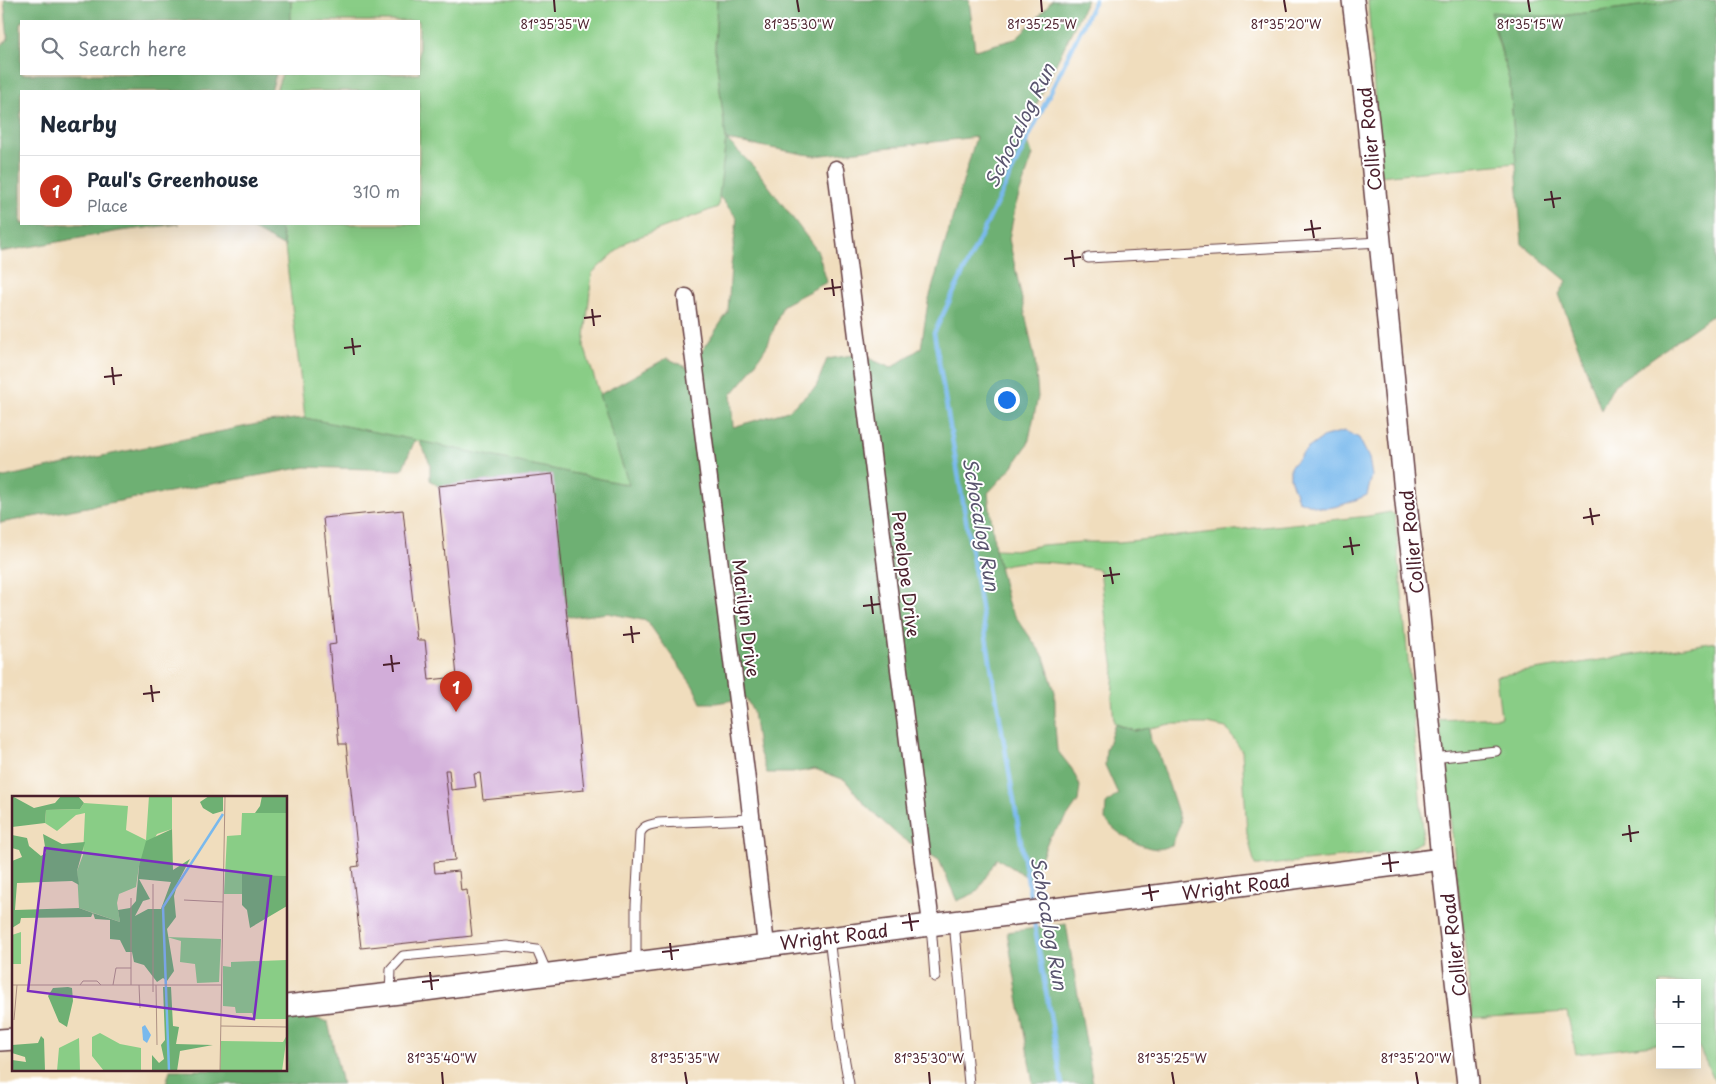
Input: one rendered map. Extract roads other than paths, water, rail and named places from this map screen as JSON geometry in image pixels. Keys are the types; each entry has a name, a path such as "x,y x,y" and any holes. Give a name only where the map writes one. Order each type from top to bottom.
{"street":[{"name":"Collier Road","path":"1353,0 1368,121 1442,859 1468,1084"},
{"name":"Penelope Drive","path":"836,169 931,924"},
{"name":"Marilyn Drive","path":"686,297 752,819 766,945"},
{"name":"Wright Road","path":"288,1006 1442,859"}],"lane":[{"path":"1088,258 1380,242"},
{"path":"1433,758 1496,751"},
{"path":"636,962 636,906 640,833 642,829 658,823 752,819"},
{"path":"954,921 969,1084"},
{"path":"931,924 935,977"},
{"path":"829,937 841,1040 849,1084"},
{"path":"390,994 391,969 403,956 507,946 537,950 547,974"}],"water":[{"path":"1345,431 1359,438 1369,458 1372,476 1367,495 1330,508 1315,506 1298,500 1290,478 1290,467 1307,449 1325,436"}],"waterway":[{"name":"Schocalog Run","path":"1032,906 934,333 1095,0"},
{"name":"Schocalog Run","path":"1033,916 1062,1084"}],"place":[{"name":"Paul's Greenhouse","path":"456,712"}]}
